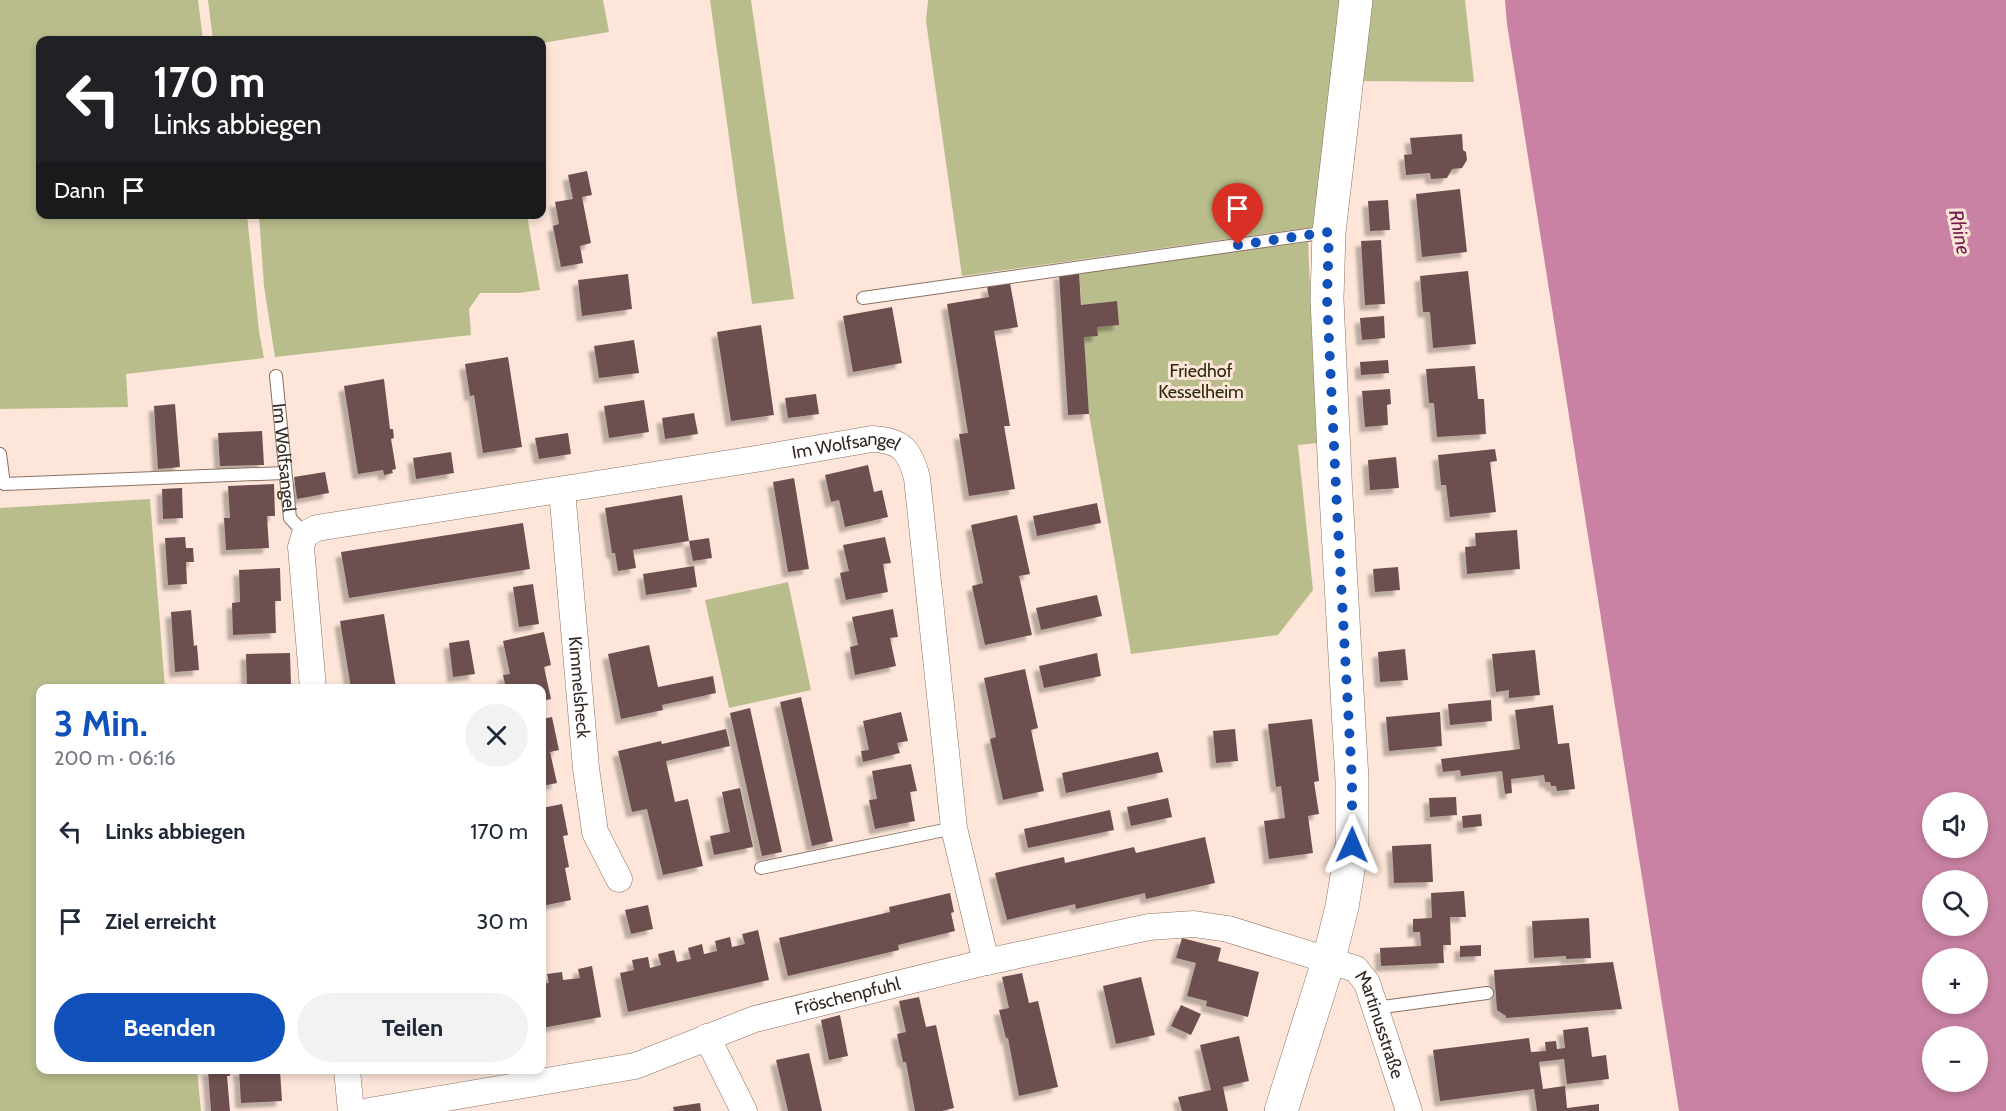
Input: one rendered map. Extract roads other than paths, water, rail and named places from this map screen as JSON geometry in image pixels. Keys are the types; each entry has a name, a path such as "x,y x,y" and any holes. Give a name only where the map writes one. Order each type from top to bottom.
{"street":[{"path":"1281,1111 1329,959 1342,907 1352,845 1352,780 1327,299 1329,232 1356,0"},
{"name":"Im Wolfsangel","path":"313,684 301,547 305,534 318,528 872,439 888,440 902,447 913,460 917,478 954,828 986,962"},
{"name":"Kimmelsheck","path":"562,490 586,768 595,832 619,879"},
{"name":"Fröschenpfuhl","path":"369,1111 635,1066 755,1019 986,962 1149,927 1194,924 1228,929 1329,959"},
{"name":"Martinusstraße","path":"1329,959 1356,969 1367,983 1409,1111"},
{"path":"707,1037 744,1111"},
{"path":"347,1074 351,1111"}],"lane":[{"path":"863,298 1329,232"},
{"name":"Im Wolfsangel","path":"276,376 290,518 305,534"},
{"path":"0,454 4,484 284,473"},
{"path":"761,868 954,828"},
{"path":"1376,1008 1487,993"}],"water":[{"name":"Rhine","path":"1505,0 2006,0 2006,1111 1679,1111"}],"park label":[{"name":"Friedhof Kesselheim","path":"1201,382"}]}
